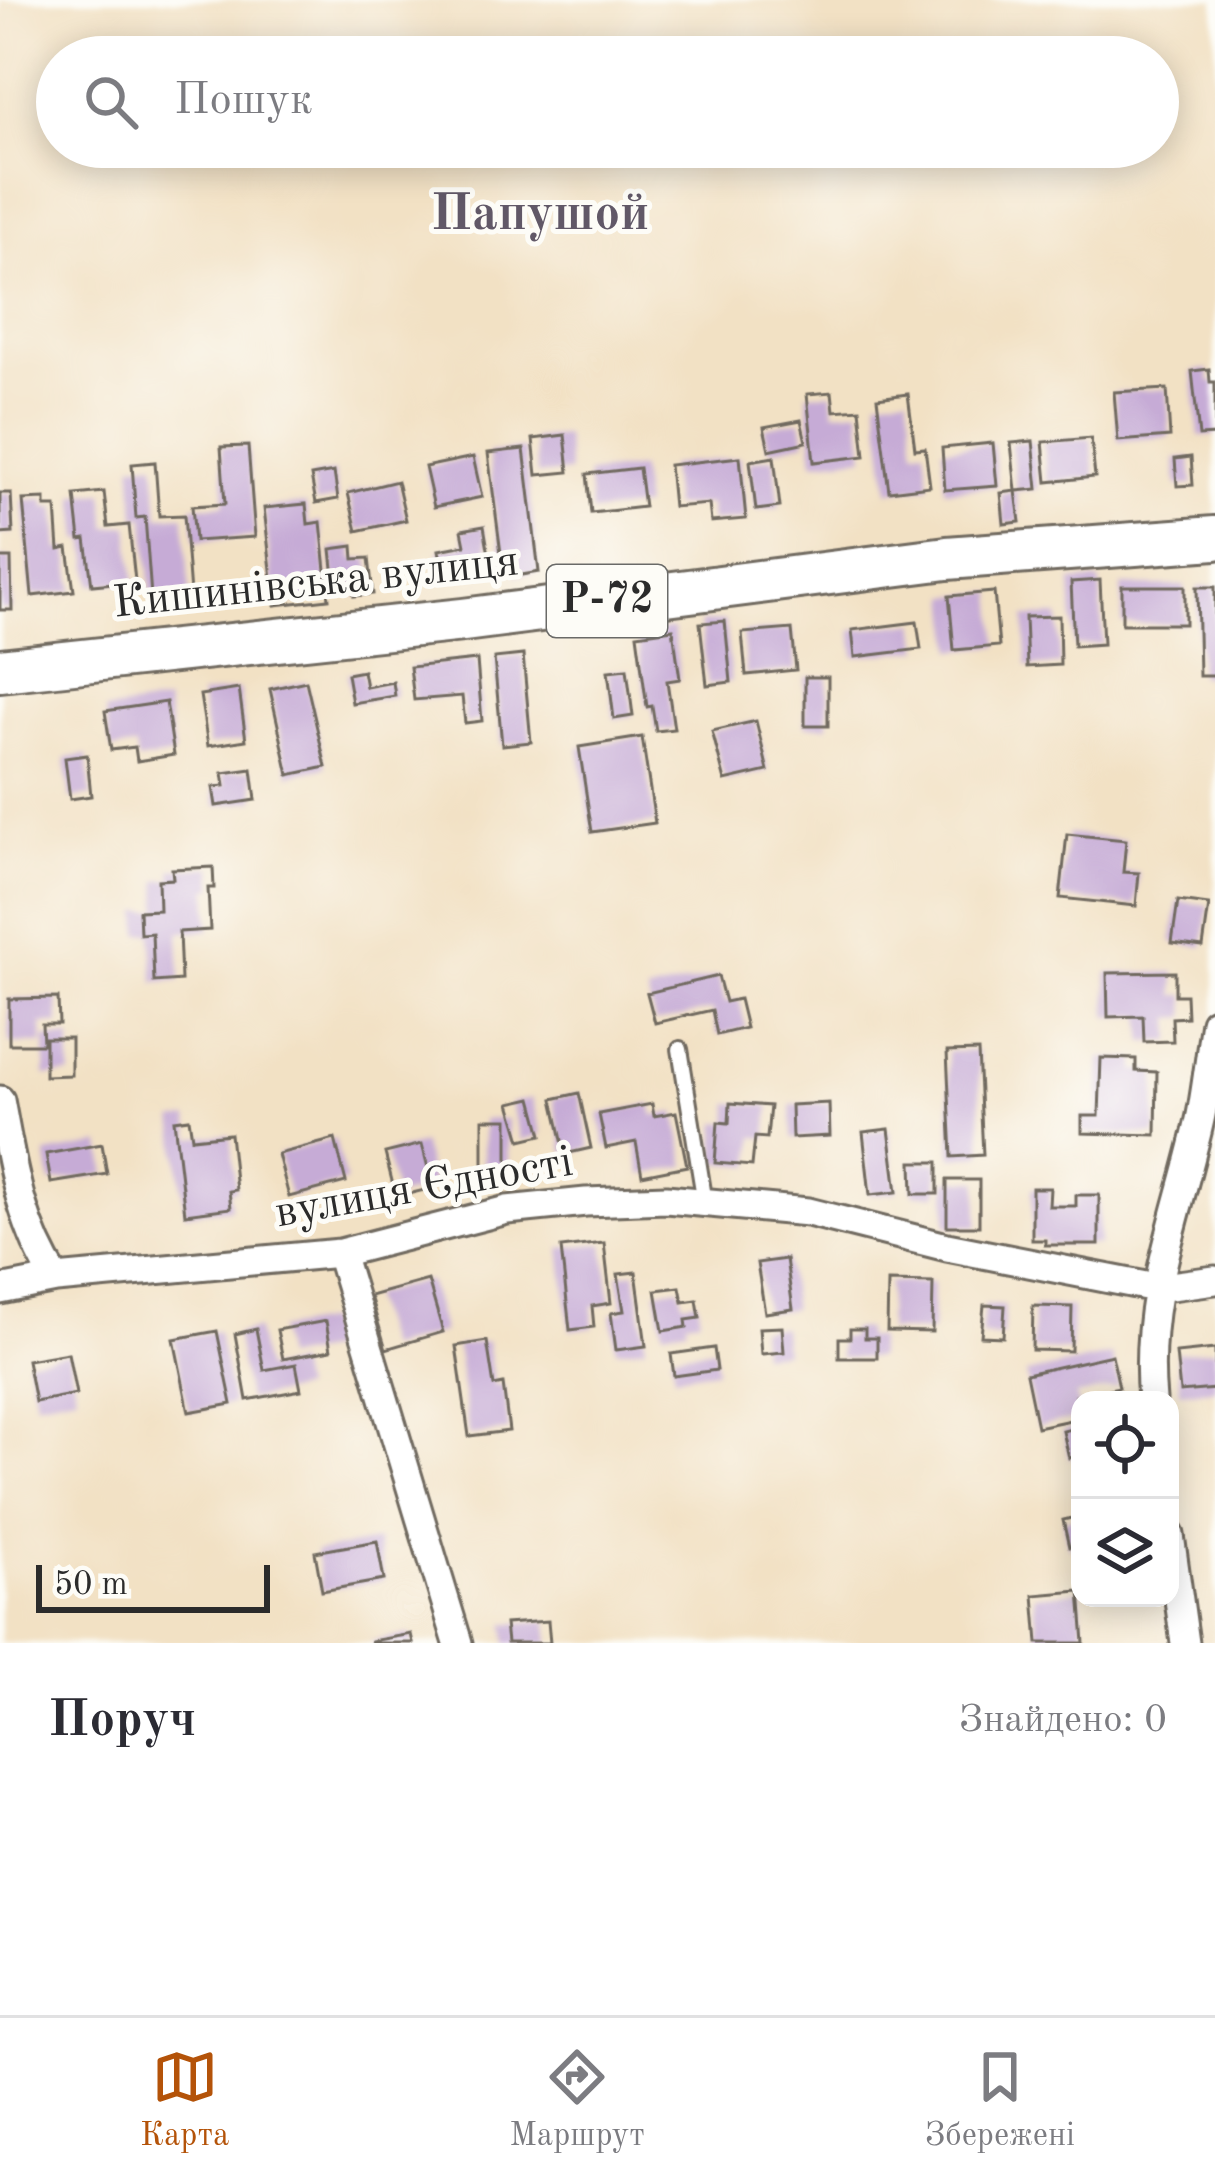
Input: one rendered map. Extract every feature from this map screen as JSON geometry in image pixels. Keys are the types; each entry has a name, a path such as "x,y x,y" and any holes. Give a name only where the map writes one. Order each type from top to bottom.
{"main road":[{"name":"Кишинівська вулиця","path":"0,670 463,620 947,558 1215,538"}],"street":[{"path":"1152,1391 1151,1322 1156,1288 1201,1113 1215,1022"},
{"path":"0,1100 17,1193 37,1251 56,1279"},
{"name":"вулиця Єдності","path":"0,1290 56,1279 340,1252 506,1210 646,1200 808,1212 947,1247 1156,1288 1215,1280"},
{"path":"340,1252 458,1643"},
{"path":"1179,1600 1185,1643"}],"lane":[{"path":"680,1049 706,1203"}],"building":[{"path":"1209,369 1210,382 1215,382 1215,435 1199,436 1192,371"},
{"path":"1167,389 1170,437 1118,441 1114,392"},
{"path":"832,392 834,411 860,409 865,456 814,462 807,394"},
{"path":"908,394 915,449 925,448 930,486 889,491 877,398"},
{"path":"801,420 806,442 769,450 764,427"},
{"path":"565,435 569,472 537,475 533,439"},
{"path":"1091,438 1095,477 1047,482 1043,442"},
{"path":"1033,441 1038,489 1016,491 1011,443"},
{"path":"993,443 997,486 945,490 942,448"},
{"path":"248,446 255,537 195,541 192,506 225,504 221,447"},
{"path":"524,449 539,572 516,576 515,567 503,569 488,453"},
{"path":"473,457 482,497 434,507 425,467"},
{"path":"740,457 746,519 711,522 709,504 673,507 669,465"},
{"path":"774,457 780,507 756,510 750,461"},
{"path":"1191,457 1193,485 1177,486 1175,459"},
{"path":"155,462 159,516 184,515 190,594 151,596 145,517 136,518 132,464"},
{"path":"639,468 644,507 591,513 587,474"},
{"path":"334,472 338,499 316,503 311,476"},
{"path":"397,481 406,520 357,531 348,493"},
{"path":"1016,491 1020,522 1004,524 1001,493"},
{"path":"104,492 108,527 129,525 135,581 92,585 75,495"},
{"path":"0,493 11,493 13,533 0,534"},
{"path":"45,499 45,507 56,507 59,550 68,548 74,591 32,596 23,500"},
{"path":"306,504 308,524 321,522 329,599 275,605 264,508"},
{"path":"484,526 492,572 445,581 439,550 465,545 462,530"},
{"path":"353,546 354,559 369,558 373,594 354,596 352,576 334,578 331,549"},
{"path":"0,558 11,558 12,610 0,610"},
{"path":"1100,580 1103,644 1074,646 1071,582"},
{"path":"1122,586 1185,586 1185,624 1122,624"},
{"path":"1197,587 1215,587 1215,676 1199,676"},
{"path":"994,592 999,646 954,650 949,596"},
{"path":"1059,616 1060,665 1027,667 1025,617"},
{"path":"725,621 731,682 707,685 700,623"},
{"path":"917,622 921,649 855,657 852,630"},
{"path":"673,629 680,679 667,681 674,729 656,731 652,706 647,707 637,634"},
{"path":"792,629 796,670 746,675 742,633"},
{"path":"523,655 531,742 502,745 494,658"},
{"path":"477,660 482,721 465,723 462,696 414,700 410,667"},
{"path":"627,669 633,716 614,719 608,671"},
{"path":"363,671 366,687 393,682 395,696 352,703 347,674"},
{"path":"805,677 828,677 828,726 805,726"},
{"path":"306,681 326,767 289,775 270,689"},
{"path":"239,689 246,740 208,746 200,695"},
{"path":"166,702 174,755 137,761 135,747 111,750 105,711"},
{"path":"756,721 768,771 725,781 712,731"},
{"path":"642,737 655,823 592,832 579,747"},
{"path":"87,755 91,796 70,799 65,758"},
{"path":"252,769 256,800 216,806 213,787 225,786 223,773"},
{"path":"1067,834 1126,840 1123,872 1139,873 1136,906 1060,898"},
{"path":"213,867 214,888 208,888 210,930 179,932 181,980 154,982 152,933 140,934 139,911 159,910 158,880 173,879 172,869"},
{"path":"1178,901 1209,905 1203,947 1172,943"},
{"path":"1175,972 1175,995 1186,995 1187,1017 1172,1018 1173,1041 1144,1042 1143,1016 1108,1017 1107,973"},
{"path":"718,976 725,1002 739,999 746,1028 717,1035 712,1010 655,1023 647,993"},
{"path":"58,998 59,1024 42,1024 43,1044 9,1044 9,999"},
{"path":"45,1038 71,1038 71,1075 45,1076"},
{"path":"978,1051 983,1155 952,1157 947,1052"},
{"path":"1101,1058 1136,1059 1136,1071 1157,1072 1156,1135 1082,1133 1082,1116 1099,1116"},
{"path":"579,1093 591,1148 565,1154 553,1099"},
{"path":"532,1098 542,1135 521,1140 510,1103"},
{"path":"730,1103 770,1106 767,1138 755,1137 752,1166 715,1163 718,1122 729,1123"},
{"path":"829,1103 830,1136 792,1138 791,1105"},
{"path":"652,1104 654,1116 676,1112 687,1166 642,1175 636,1142 606,1148 599,1114"},
{"path":"189,1118 192,1138 230,1134 236,1190 229,1191 231,1208 185,1214 174,1120"},
{"path":"483,1119 508,1119 508,1166 483,1166"},
{"path":"889,1129 897,1192 870,1195 863,1132"},
{"path":"335,1139 346,1182 289,1197 278,1154"},
{"path":"102,1144 107,1174 51,1183 46,1154"},
{"path":"422,1144 433,1188 396,1197 385,1153"},
{"path":"912,1162 938,1162 938,1194 913,1194"},
{"path":"947,1180 979,1180 979,1226 947,1226"},
{"path":"1032,1188 1050,1188 1049,1206 1076,1206 1076,1195 1099,1195 1099,1245 1045,1245 1045,1240 1032,1240"},
{"path":"604,1243 611,1303 592,1306 594,1327 570,1330 561,1248"},
{"path":"786,1259 793,1309 765,1313 757,1263"},
{"path":"636,1272 646,1346 616,1350 611,1313 624,1311 618,1274"},
{"path":"428,1280 443,1332 386,1349 370,1296"},
{"path":"888,1282 933,1283 932,1332 887,1331"},
{"path":"680,1287 683,1302 697,1300 700,1318 686,1320 687,1327 663,1331 656,1290"},
{"path":"984,1305 1005,1306 1003,1337 981,1336"},
{"path":"1033,1306 1072,1307 1071,1351 1032,1350"},
{"path":"326,1321 331,1350 283,1359 277,1330"},
{"path":"782,1327 784,1352 761,1354 759,1328"},
{"path":"256,1329 264,1370 296,1364 301,1390 247,1400 235,1334"},
{"path":"850,1329 865,1329 865,1338 877,1338 877,1358 839,1358 839,1338 850,1338"},
{"path":"217,1331 232,1404 189,1412 174,1339"},
{"path":"487,1341 494,1386 503,1384 509,1431 469,1436 456,1346"},
{"path":"714,1348 717,1370 674,1376 671,1354"},
{"path":"1215,1349 1215,1389 1180,1392 1176,1353"},
{"path":"68,1353 76,1394 35,1402 27,1360"},
{"path":"1112,1355 1119,1387 1071,1391 1071,1420 1037,1427 1026,1374"},
{"path":"1071,1429 1071,1458 1069,1458 1063,1431"},
{"path":"1071,1518 1071,1547 1069,1547 1063,1520"},
{"path":"377,1541 384,1580 322,1591 315,1552"},
{"path":"1071,1592 1071,1607 1081,1607 1084,1643 1038,1643 1034,1595"},
{"path":"548,1621 550,1643 507,1643 505,1624"},
{"path":"411,1634 413,1643 371,1643 371,1641"}],"district":[{"name":"Папушой","path":"540,215"}]}
